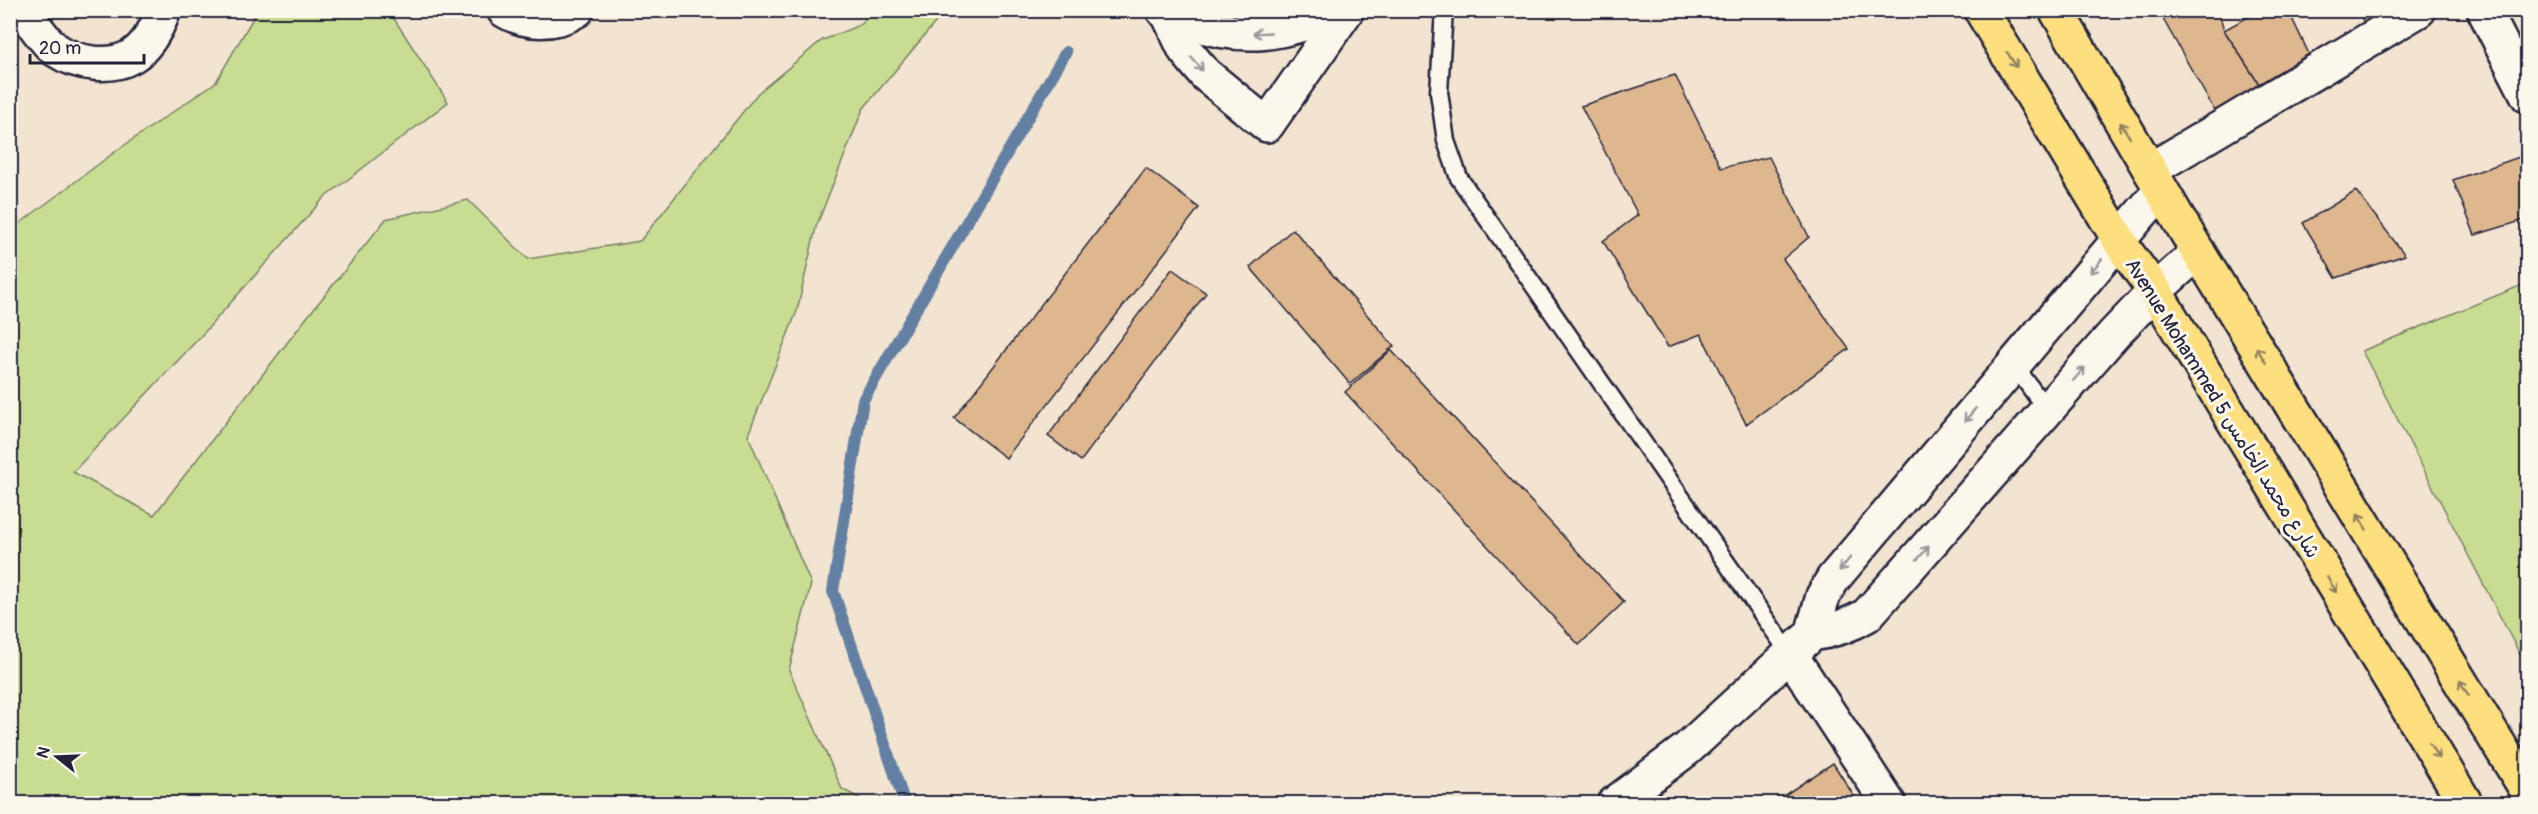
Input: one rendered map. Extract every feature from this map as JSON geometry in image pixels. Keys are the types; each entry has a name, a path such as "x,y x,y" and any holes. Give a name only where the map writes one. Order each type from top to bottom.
{"main road":[{"name":"Avenue Mohammed 5 شارع محمد الخامس","path":"1981,10 2119,238 2155,291 2466,804"},
{"path":"2056,10 2198,252 2528,792"}],"street":[{"path":"23,10 56,49 82,62 109,63 133,56 156,29 164,10"},
{"path":"504,10 522,20 548,21 569,15 577,10"},
{"path":"1165,12 1210,29 1243,34 1279,32 1316,21 1337,10"},
{"path":"1165,12 1185,50 1205,74 1267,125 1347,10"},
{"path":"1801,644 1833,579 2119,238 2155,180 2418,10"},
{"path":"2484,10 2528,96"},
{"path":"1614,804 1687,749 1801,644 1850,625 1867,615 2114,334 2155,291 2198,252"},
{"path":"1801,644 1889,804"}],"lane":[{"path":"1444,10 1439,92 1446,141 1459,178 1801,644"},
{"path":"2013,363 2047,411"}],"green space":[{"path":"257,11 389,11 448,102 324,198 201,336 73,472 154,515 386,219 468,200 528,259 640,241 758,93 821,41 862,24 870,11 945,11 863,109 816,227 797,311 748,435 811,584 789,670 842,789 868,803 11,803 11,230 116,151 216,82"},
{"path":"2527,283 2527,668 2362,351"}],"building":[{"path":"2158,10 2218,10 2224,30 2259,84 2217,115"},
{"path":"2261,10 2288,10 2309,54 2259,84 2224,30"},
{"path":"2358,10 2382,10 2364,23"},
{"path":"1675,75 1721,168 1769,157 1809,237 1783,259 1849,349 1746,424 1701,334 1668,347 1603,241 1638,215 1581,106"},
{"path":"2528,154 2528,219 2475,235 2453,180"},
{"path":"1146,168 1199,208 1006,458 954,418"},
{"path":"2356,191 2405,255 2336,278 2303,223"},
{"path":"1293,229 1394,346 1350,384 1250,267"},
{"path":"1172,269 1206,293 1081,461 1048,436"},
{"path":"1391,350 1624,602 1579,645 1345,392"},
{"path":"1833,763 1859,804 1771,804"},
{"path":"1176,795 1191,804 1171,804"}],"waterway":[{"path":"905,804 833,591 863,400 1066,52"}]}
